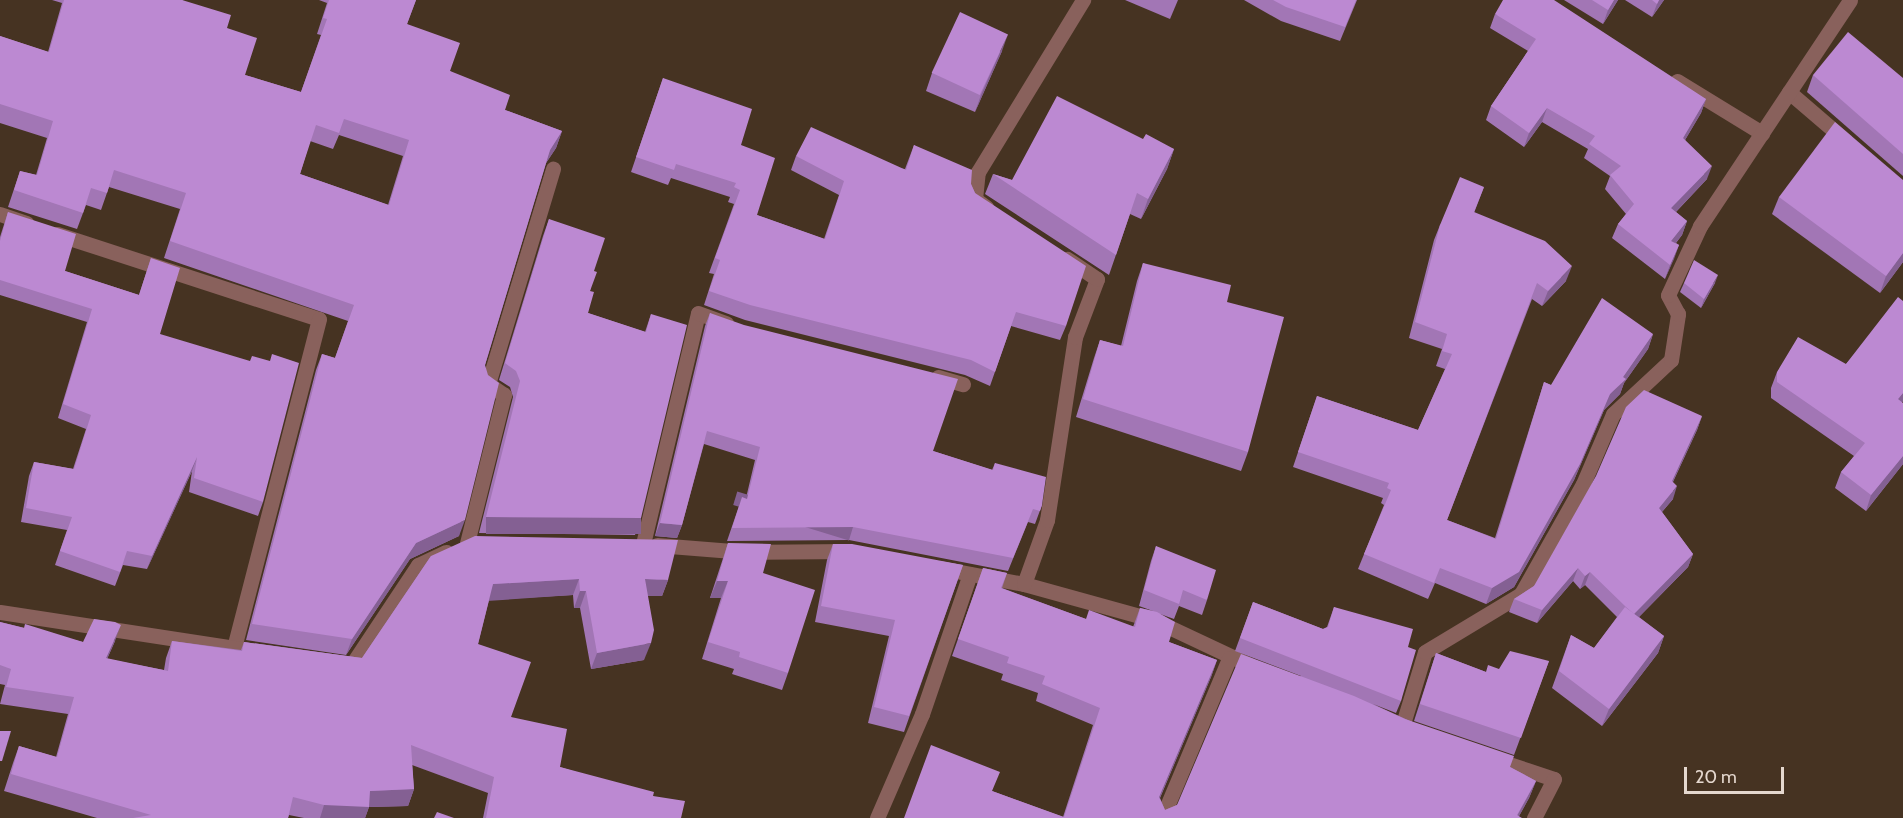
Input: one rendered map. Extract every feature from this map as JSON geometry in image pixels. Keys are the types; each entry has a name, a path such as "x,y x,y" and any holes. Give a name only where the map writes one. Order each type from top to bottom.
{"street":[{"path":"1003,218 975,199 978,172 1083,0"},
{"path":"1402,727 1425,652 1521,594 1583,484 1613,414 1671,360 1678,314 1668,295 1700,226 1789,92 1835,32 1850,0"},
{"path":"1664,72 1762,133"},
{"path":"1789,92 1862,154"},
{"path":"327,662 351,666 418,565 473,543 504,395 488,384 553,169"},
{"path":"0,214 319,319 234,648"},
{"path":"1024,584 1047,520 1075,337 1097,279 1049,248"},
{"path":"742,329 698,313 636,544 745,552 847,550 869,554"},
{"path":"923,374 963,384"},
{"path":"925,565 1024,584 1154,620 1229,659 1274,675"},
{"path":"877,818 922,714 970,574"},
{"path":"0,612 281,655"},
{"path":"1161,818 1229,659"},
{"path":"1478,753 1554,779 1534,818"}],"building":[{"path":"64,0 182,0 231,15 227,28 257,38 245,75 301,92 327,19 323,18 329,0 416,0 407,24 460,43 450,71 510,95 505,110 562,131 550,150 485,365 488,375 499,383 465,520 416,543 352,639 252,624 322,354 335,358 354,305 170,241 186,193 114,170 107,193 91,188 83,213 14,190 20,171 37,175 53,121 0,104 0,36 49,52","holes":["344,119 409,140 389,205 300,174 316,125 339,133"]},
{"path":"1273,0 1356,0 1345,27 1286,7"},
{"path":"1503,0 1554,0 1706,99 1683,138 1712,166 1671,208 1687,221 1671,241 1679,245 1670,265 1618,224 1634,204 1610,175 1621,166 1589,144 1595,136 1547,108 1529,133 1491,106 1536,39 1495,14"},
{"path":"1592,0 1614,0 1608,10"},
{"path":"960,12 1008,34 980,95 932,73"},
{"path":"1848,32 1903,78 1903,154 1813,75"},
{"path":"663,78 752,109 741,145 775,158 757,215 825,239 844,181 796,156 811,127 906,170 914,145 972,170 971,184 975,193 1086,266 1066,326 1016,312 995,372 971,360 750,305 709,291 720,260 715,258 740,190 734,187 736,183 676,164 674,170 636,157"},
{"path":"1057,96 1143,139 1146,134 1174,149 1148,199 1137,193 1116,255 993,174 1012,180"},
{"path":"1835,122 1903,180 1903,253 1886,276 1779,197"},
{"path":"1460,177 1484,187 1474,212 1545,241 1572,266 1548,291 1537,283 1447,520 1496,539 1544,382 1551,385 1602,298 1653,334 1623,377 1626,379 1610,394 1580,464 1519,572 1492,588 1440,568 1434,583 1364,554 1391,490 1387,488 1389,483 1298,452 1317,396 1418,430 1452,354 1442,351 1447,334 1415,322 1440,225"},
{"path":"8,212 76,234 65,271 139,295 151,258 180,268 160,334 250,361 252,356 270,361 272,354 299,363 263,502 194,478 197,457 152,556 127,551 120,572 60,551 72,517 26,508 34,462 74,469 91,415 63,404 92,309 0,280 0,241"},
{"path":"549,219 605,238 594,271 597,272 590,291 594,292 588,313 646,332 651,314 687,325 641,518 486,517 520,381 516,371 505,363"},
{"path":"1694,260 1718,275 1704,299 1684,283"},
{"path":"1143,263 1231,285 1227,302 1284,317 1248,452 1083,399 1100,340 1123,346"},
{"path":"1898,297 1903,301 1903,393 1898,399 1903,403 1903,456 1871,495 1841,472 1865,443 1777,382 1777,372 1798,337 1846,364"},
{"path":"710,313 744,325 958,379 933,451 993,470 995,463 1046,477 1040,511 1033,509 1013,558 853,527 732,528 742,497 747,499 760,447 707,431 682,525 660,523"},
{"path":"1644,390 1702,416 1672,481 1677,486 1659,508 1693,554 1634,614 1590,572 1585,576 1578,568 1542,610 1514,599 1534,586 1596,476 1626,407"},
{"path":"475,536 678,540 668,580 645,579 654,630 651,643 597,653 586,591 580,591 579,579 493,584 478,644 531,662 511,717 567,729 560,767 654,792 653,796 685,801 681,818 486,818 494,777 411,745 414,789 370,791 369,807 324,805 293,797 288,818 133,818 151,815 11,774 19,746 57,757 74,697 6,687 11,669 0,665 0,622 24,628 25,624 83,642 94,619 115,622 121,625 106,658 168,671 172,641 242,651 244,642 362,658 431,556"},
{"path":"728,543 771,544 763,573 815,590 788,673 739,657 740,652 708,642 728,581 717,581"},
{"path":"833,544 852,544 963,565 909,716 874,707 895,620 821,606"},
{"path":"1156,546 1216,570 1207,600 1183,590 1179,604 1144,590"},
{"path":"983,568 1007,573 1001,588 1086,619 1089,610 1135,627 1140,608 1157,612 1175,622 1169,642 1217,660 1159,797 1165,810 1177,805 1241,654 1354,696 1405,719 1514,756 1510,767 1536,781 1517,815 1522,818 904,818 931,745 1000,772 992,791 1064,817 1100,708 1042,684 1045,676 1007,663 1009,657 958,639"},
{"path":"1253,602 1323,629 1328,627 1334,607 1413,629 1408,647 1416,650 1401,701 1240,638"},
{"path":"1625,607 1664,636 1609,709 1559,671 1571,635 1594,648"},
{"path":"1510,651 1549,661 1521,738 1420,704 1436,653 1486,672 1488,665 1499,669"},
{"path":"0,731 11,731 2,761 0,761"},
{"path":"437,812 454,818 434,818"}]}
